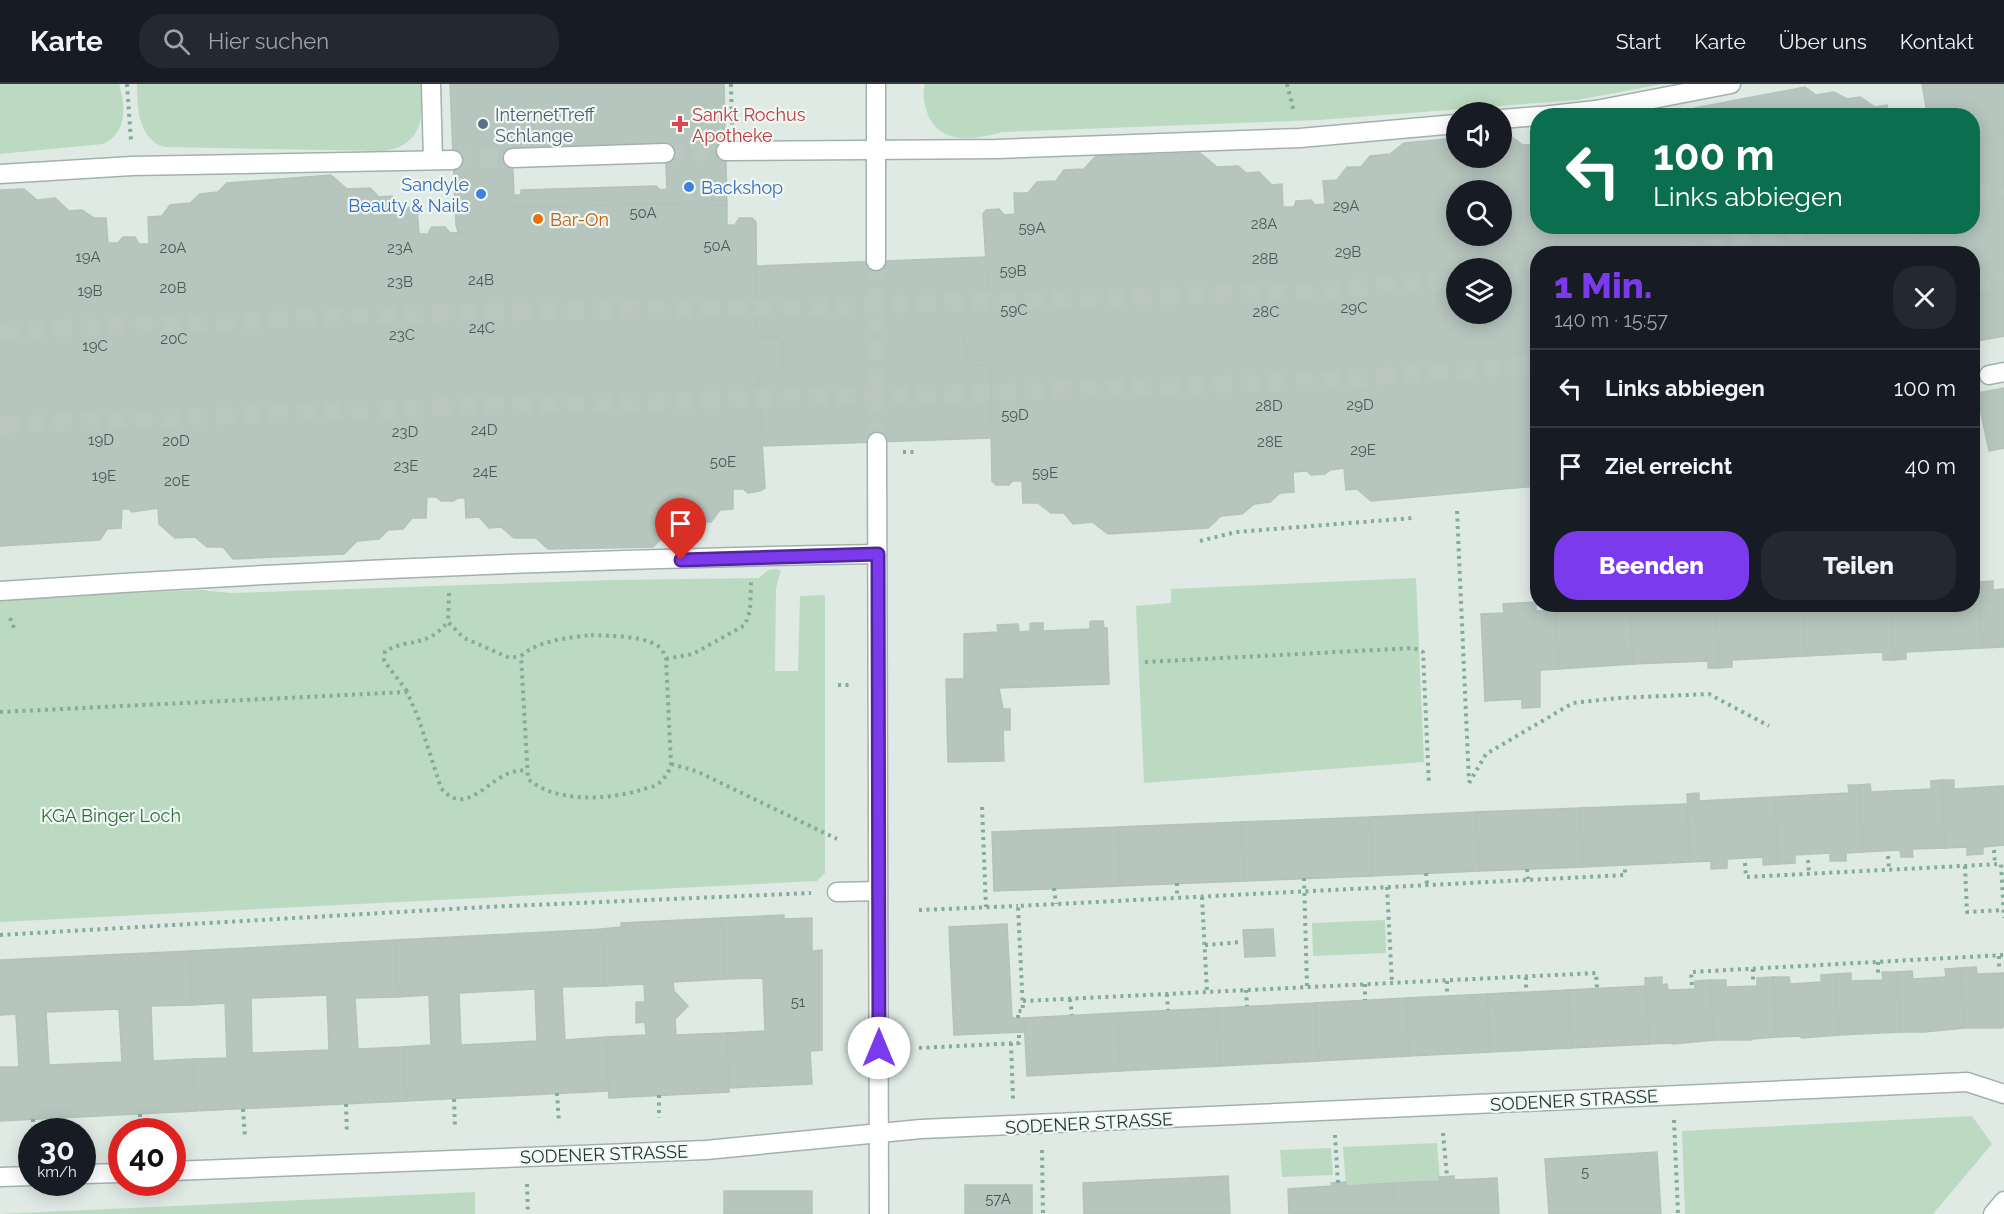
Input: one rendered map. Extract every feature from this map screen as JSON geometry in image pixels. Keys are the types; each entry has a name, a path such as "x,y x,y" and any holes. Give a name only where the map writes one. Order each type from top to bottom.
{"street":[{"path":"431,84 433,160"},
{"path":"876,84 876,261"},
{"path":"1606,108 1731,84"},
{"path":"1512,118 1530,117"},
{"path":"730,151 1008,148 1300,138 1446,125"},
{"path":"513,158 665,153"},
{"path":"0,174 132,166 453,160"},
{"path":"877,442 879,1214"},
{"path":"0,591 227,576 878,554"},
{"path":"837,892 878,891"},
{"name":"SODENER STRASSE","path":"186,1170 706,1149 879,1133 1966,1082 2004,1094"},
{"path":"0,1177 18,1176"},
{"path":"1993,1214 2004,1202"}],"path":[{"path":"127,84 132,166"},
{"path":"730,151 731,84"},
{"path":"900,452 918,452"},
{"path":"1457,511 1469,783 1486,754 1573,703 1618,698 1709,694 1769,726"},
{"path":"1200,541 1236,532 1413,518"},
{"path":"666,659 693,654 745,625 750,611 751,557"},
{"path":"449,567 448,622 437,634 425,640 394,646 385,651 384,661 407,692 418,717 441,788 447,795 456,800 465,800 507,774 526,770"},
{"path":"448,622 464,638 510,658 521,656 528,650 546,643 591,635 653,643 662,650 666,659 671,764 668,774 657,785 635,792 602,797 567,795 535,785 528,779 526,770 521,656"},
{"path":"1145,662 1414,648 1423,652 1429,785"},
{"path":"838,686 852,685"},
{"path":"0,712 407,692"},
{"path":"671,764 696,771 837,839"},
{"path":"982,807 986,907"},
{"path":"1994,850 1995,864"},
{"path":"1888,856 1889,869"},
{"path":"1808,860 1809,874"},
{"path":"1745,863 1746,877 2001,864 2003,867 2004,918"},
{"path":"919,910 1625,875 1625,865"},
{"path":"1965,866 1967,912 2004,910"},
{"path":"1527,869 1528,879"},
{"path":"1426,873 1427,885"},
{"path":"1304,878 1307,987"},
{"path":"1177,883 1178,898"},
{"path":"1387,887 1392,983"},
{"path":"1054,888 1056,904"},
{"path":"0,935 486,907 837,892"},
{"path":"1202,897 1207,992"},
{"path":"1018,906 1023,1001 1023,1011 1018,1011 1018,1018"},
{"path":"1205,945 1242,942"},
{"path":"1692,985 1691,972 2001,956 1999,968"},
{"path":"1878,962 1878,975"},
{"path":"1753,969 1753,981"},
{"path":"1023,1001 1596,973 1597,988"},
{"path":"1526,976 1526,992"},
{"path":"1447,981 1447,996"},
{"path":"1365,984 1365,1000"},
{"path":"1246,990 1247,1006"},
{"path":"1167,994 1168,1010"},
{"path":"1070,999 1072,1015"},
{"path":"920,1048 1019,1043 1018,1032"},
{"path":"1011,1043 1014,1126"},
{"path":"557,1093 559,1123"},
{"path":"659,1095 659,1118"},
{"path":"1673,1096 1678,1214"},
{"path":"454,1099 455,1128"},
{"path":"346,1104 347,1133"},
{"path":"1441,1107 1448,1177"},
{"path":"243,1109 245,1138"},
{"path":"1333,1112 1338,1182"},
{"path":"1042,1125 1043,1214"},
{"path":"527,1184 528,1214"}],"green space":[{"path":"0,84 119,84 123,102 123,118 117,133 103,144 0,154"},
{"path":"137,84 422,84 421,119 413,137 406,143 382,151 165,147 156,143 144,130 139,112"},
{"path":"925,84 1663,84 1577,100 1512,105 1512,102 1446,102 1446,110 1319,120 1002,132 972,138 952,136 943,133 935,126 925,105"},
{"name":"KGA Binger Loch","path":"768,570 781,570 776,588 775,671 798,671 800,596 825,595 825,873 817,881 0,922 0,601 27,597 202,590 231,593 613,580 759,578"},
{"path":"1416,578 1424,762 1144,783 1136,606 1171,603 1171,589"},
{"path":"1385,920 1386,953 1313,956 1312,923"},
{"path":"1972,1116 1992,1144 1933,1214 1685,1214 1682,1131"},
{"path":"1437,1143 1440,1181 1346,1186 1343,1147"},
{"path":"1331,1148 1333,1175 1282,1177 1280,1150"},
{"path":"475,1192 475,1214 0,1214"}],"building":[{"path":"450,84 724,84 727,205 693,206 693,203 488,208 489,212 470,212 470,232 458,232","holes":["665,145 667,189 660,190 656,186 521,190 521,195 514,195 512,150"]},
{"path":"1922,84 2004,84 2004,134 1980,141 1980,108 1926,108"},
{"path":"1805,87 1816,95 1834,92 1847,99 1860,97 1875,107 1887,105 1888,108 1695,108"},
{"path":"2004,134 2004,336 1980,340 1980,246 1966,246 1964,234 1980,234 1980,141"},
{"path":"1512,137 1523,145 1530,145 1530,234 1912,234 1913,239 1923,237 1924,234 1964,234 1966,246 1530,246 1530,487 1371,501 1357,489 1346,490 1344,468 1330,470 1325,474 1311,475 1307,471 1293,472 1294,492 1280,493 1270,502 1254,504 1242,514 1221,516 1208,528 1108,534 1092,522 1073,524 1064,513 1051,513 1038,503 1023,503 1022,481 1012,481 1009,485 996,485 992,481 990,370 987,365 970,366 966,360 965,335 969,331 985,330 990,325 983,214 986,210 999,209 1004,215 1015,214 1014,193 1028,193 1037,182 1056,181 1064,170 1084,169 1096,156 1200,153 1217,167 1238,166 1246,173 1259,172 1272,185 1282,184 1283,207 1294,207 1296,201 1311,200 1315,205 1325,204 1323,181 1337,180 1347,167 1361,167 1370,156 1390,154 1404,143 1446,139 1446,168 1512,168"},
{"path":"331,175 347,189 370,188 379,197 392,196 406,208 417,207 419,234 429,234 432,227 445,227 450,233 470,232 470,212 489,212 488,208 693,203 693,206 727,205 727,225 735,225 739,218 752,218 756,222 757,333 762,338 776,336 782,342 783,365 778,370 762,371 758,377 765,488 748,493 743,489 733,489 733,509 720,510 711,522 696,522 686,534 664,536 653,547 548,549 536,538 514,538 501,527 489,528 479,517 466,518 465,498 441,501 436,497 427,497 426,518 412,518 403,529 388,530 379,539 357,541 344,554 233,559 223,547 207,547 195,537 175,538 159,524 158,508 132,512 129,509 122,509 121,528 107,529 100,540 0,546 0,190 24,189 37,200 55,198 69,211 82,210 94,218 106,218 108,243 118,243 123,237 135,237 139,244 149,244 148,217 162,216 170,205 190,203 200,194 218,192 227,183"},
{"path":"1912,234 1924,234 1923,237 1913,239"},
{"path":"986,257 990,325 985,330 969,331 965,335 966,360 970,366 987,365 990,370 990,438 764,446 758,377 762,371 778,370 783,365 782,342 776,336 762,338 757,333 757,266"},
{"path":"2004,388 2004,448 1989,451 1980,408 1980,392"},
{"path":"1993,581 1993,590 2004,589 2004,647 1982,648 1980,582"},
{"path":"1530,602 1530,612 1556,612 1559,669 1540,670 1540,707 1522,708 1522,699 1485,701 1481,614 1504,613 1503,604"},
{"path":"1980,604 1982,648 1906,652 1906,659 1894,660 1891,612 1980,612"},
{"path":"1556,612 1630,612 1633,664 1559,669"},
{"path":"1630,612 1716,612 1719,668 1708,668 1708,661 1633,664"},
{"path":"1716,612 1803,612 1806,656 1732,660 1732,667 1719,668"},
{"path":"1803,612 1891,612 1894,660 1883,660 1883,652 1806,656"},
{"path":"1092,621 1103,621 1104,628 1107,628 1109,684 999,688 1003,709 1010,709 1010,730 1003,730 1004,761 948,762 946,679 964,679 964,634 998,632 997,625 1018,624 1019,632 1030,631 1032,623 1043,623 1043,631 1090,629"},
{"path":"1942,780 1945,848 1912,849 1913,857 1901,857 1900,850 1863,852 1859,785 1870,784 1871,792 1931,789 1931,781"},
{"path":"1942,780 1954,780 1954,789 2004,786 2004,845 1983,847 1983,854 1967,855 1967,847 1945,848"},
{"path":"1848,785 1859,785 1863,852 1846,853 1846,861 1830,861 1830,853 1795,855 1795,863 1778,864 1775,797 1849,793"},
{"path":"1699,793 1699,801 1775,797 1778,864 1763,865 1763,857 1727,859 1727,868 1711,869 1711,861 1690,862 1687,794"},
{"path":"1687,804 1690,862 1583,867 1580,808"},
{"path":"1580,808 1583,867 1479,871 1476,812"},
{"path":"1476,812 1479,871 1372,876 1370,817"},
{"path":"1370,817 1372,876 1244,881 1241,822"},
{"path":"1241,822 1244,881 1120,886 1118,827"},
{"path":"1118,827 1120,886 994,891 992,832"},
{"path":"784,915 784,919 812,918 812,951 822,950 822,1050 810,1051 812,1084 729,1088 727,1033 765,1031 763,978 725,979 722,918"},
{"path":"722,918 725,979 673,982 674,991 688,1006 675,1019 676,1035 727,1033 729,1092 609,1098 606,1037 646,1035 645,1022 636,1023 636,1002 645,1002 644,984 605,986 602,929 621,927 621,923"},
{"path":"1007,924 1012,1018 1024,1018 1025,1032 954,1035 949,927"},
{"path":"602,929 605,986 562,987 565,1040 606,1037 608,1091 406,1101 403,1047 431,1045 429,995 398,997 395,940","holes":["535,989 537,1041 461,1045 459,993"]},
{"path":"1273,929 1275,956 1245,957 1243,930"},
{"path":"395,940 398,997 355,998 358,1049 403,1047 406,1101 195,1111 193,1059 227,1058 225,1003 192,1005 189,951","holes":["327,995 329,1050 252,1053 251,998"]},
{"path":"189,951 192,1005 151,1006 153,1061 193,1059 195,1111 18,1118 18,1120 0,1121 0,1067 19,1067 16,1014 0,1015 0,960","holes":["119,1009 122,1062 49,1065 46,1012"]},
{"path":"1976,967 1977,974 2004,973 2004,1026 2002,1028 1964,1028 1960,968"},
{"path":"1960,968 1964,1028 1900,1032 1897,972 1912,971 1913,979 1946,977 1945,969"},
{"path":"1882,972 1897,972 1900,1032 1839,1035 1835,974 1851,973 1851,981 1883,980"},
{"path":"1835,974 1839,1035 1802,1038 1799,1036 1776,1037 1773,977 1789,977 1790,984 1821,982 1821,975"},
{"path":"1662,977 1662,985 1667,984 1668,990 1695,989 1695,981 1710,980 1714,1040 1649,1044 1645,978"},
{"path":"1773,977 1776,1037 1714,1040 1710,980 1726,980 1726,987 1757,986 1757,978"},
{"path":"1646,986 1649,1044 1571,1048 1568,990"},
{"path":"1568,990 1571,1048 1490,1052 1487,994"},
{"path":"1487,994 1490,1052 1409,1056 1406,998"},
{"path":"1406,998 1409,1056 1318,1061 1315,1003"},
{"path":"1315,1003 1318,1061 1220,1066 1217,1008"},
{"path":"1217,1008 1220,1066 1120,1071 1117,1013"},
{"path":"1117,1013 1120,1071 1027,1076 1024,1018"},
{"path":"1657,1152 1661,1214 1549,1214 1545,1159"},
{"path":"1228,1176 1230,1214 1084,1214 1083,1183"},
{"path":"1454,1176 1454,1180 1497,1178 1499,1214 1395,1214 1393,1183 1440,1181 1439,1177"},
{"path":"1346,1182 1346,1186 1393,1183 1395,1214 1289,1214 1288,1189 1332,1186 1331,1183"},
{"path":"965,1185 1032,1185 1032,1214 965,1214"},
{"path":"724,1191 812,1191 812,1214 724,1214"}],"tunnel":[{"path":"665,153 726,151"},
{"path":"453,160 513,158"},
{"path":"1980,193 2004,188"},
{"path":"1721,246 1782,234"},
{"path":"876,261 877,442"},
{"path":"1512,274 1530,273"},
{"path":"1980,284 2004,278"},
{"path":"0,331 440,313 765,308 1306,292 1446,280"},
{"path":"0,425 442,407 982,393 1316,381 1530,366"}],"place":[{"name":"InternetTreff Schlange","path":"483,124"},
{"name":"Sankt Rochus Apotheke","path":"680,124"},
{"name":"Backshop","path":"689,187"},
{"name":"Sandyle Beauty & Nails","path":"481,194"},
{"name":"Bar-On","path":"538,219"}],"route":[{"path":"681,560 878,554 879,1048"}]}
